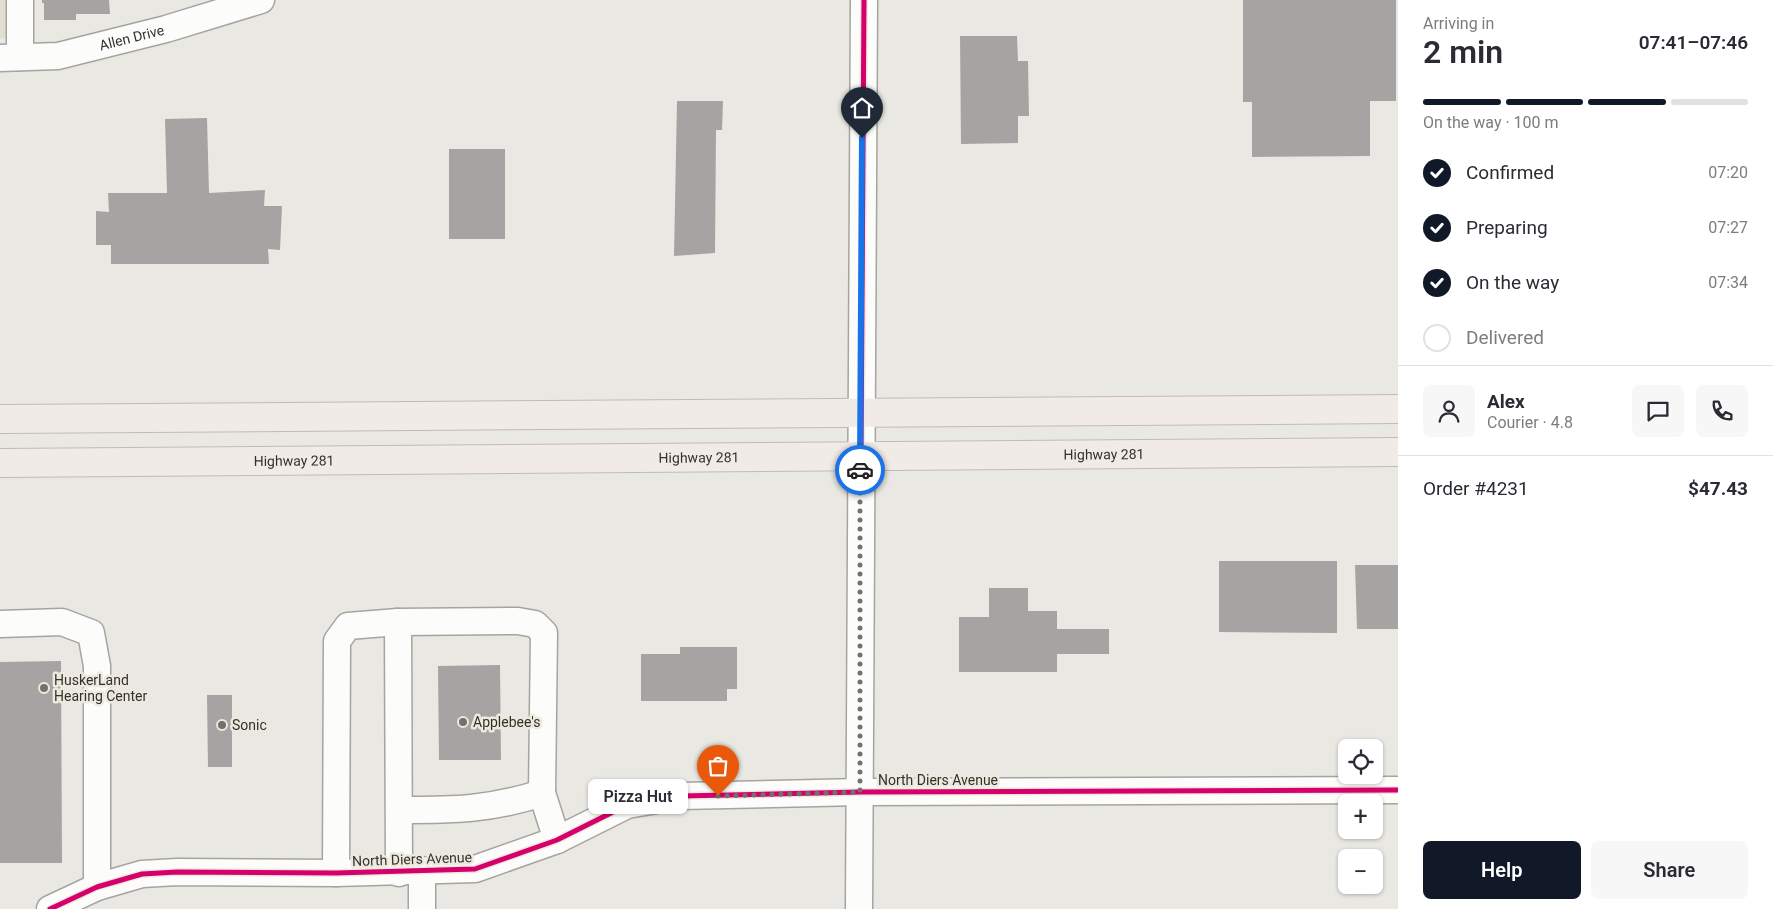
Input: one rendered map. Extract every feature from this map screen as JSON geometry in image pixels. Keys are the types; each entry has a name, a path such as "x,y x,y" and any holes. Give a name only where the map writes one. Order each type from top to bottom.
{"highway":[{"path":"0,419 1398,409"},
{"name":"Highway 281","path":"0,463 1398,452"}],"street":[{"path":"10,58 20,0"},
{"name":"Allen Drive","path":"10,58 58,56 166,29 261,0"},
{"path":"859,909 860,413 864,0"},
{"path":"336,873 337,641 348,626 398,622 518,621 535,624 544,634 542,793 557,840"},
{"path":"0,624 62,622 91,633 97,666 97,887"},
{"path":"398,622 401,810 411,872 422,909"},
{"name":"North Diers Avenue","path":"50,909 97,887 142,874 177,872 411,872 475,869 557,840 627,805 681,796 860,792 1398,790"},
{"path":"401,810 468,810 509,804 542,793"}],"shaded area":[{"path":"0,0 9,0 8,38 0,38"}],"building":[{"path":"42,0 109,0 110,14 76,14 76,20 44,20 44,3 42,3"},
{"path":"1243,0 1396,0 1396,101 1370,101 1370,156 1252,157 1252,102 1243,102"},
{"path":"960,36 1017,36 1018,61 1028,61 1029,116 1018,116 1018,143 961,144"},
{"path":"677,101 723,101 722,130 716,130 715,253 674,256"},
{"path":"207,118 209,193 265,190 264,206 282,206 280,250 268,249 269,264 111,264 111,245 96,245 96,211 109,212 108,193 167,193 165,119"},
{"path":"449,149 505,149 505,239 449,239"},
{"path":"1219,561 1337,561 1337,633 1219,632"},
{"path":"1355,565 1398,565 1398,629 1357,629"},
{"path":"989,588 1028,588 1028,611 1057,611 1057,629 1109,629 1109,654 1057,654 1057,672 959,672 959,617 989,617"},
{"path":"680,647 737,647 737,689 727,689 727,701 641,701 641,654 680,654"},
{"path":"61,661 62,863 0,863 0,662"},
{"path":"500,665 501,760 439,760 438,666"},
{"path":"207,695 232,695 232,767 208,767"}],"cycle path":[{"path":"861,456 864,0"},
{"path":"50,909 97,887 142,874 177,872 336,873 475,869 557,840 627,805 681,796 860,792 1398,790"}],"way so far":[{"path":"718,796 860,792 860,470"}],"place":[{"name":"HuskerLand Hearing Center","path":"44,688"},
{"name":"Applebee's","path":"463,722"},
{"name":"Sonic","path":"222,725"},
{"name":"Pizza Hut","path":"718,796"}],"route":[{"path":"860,470 862,138"}]}
